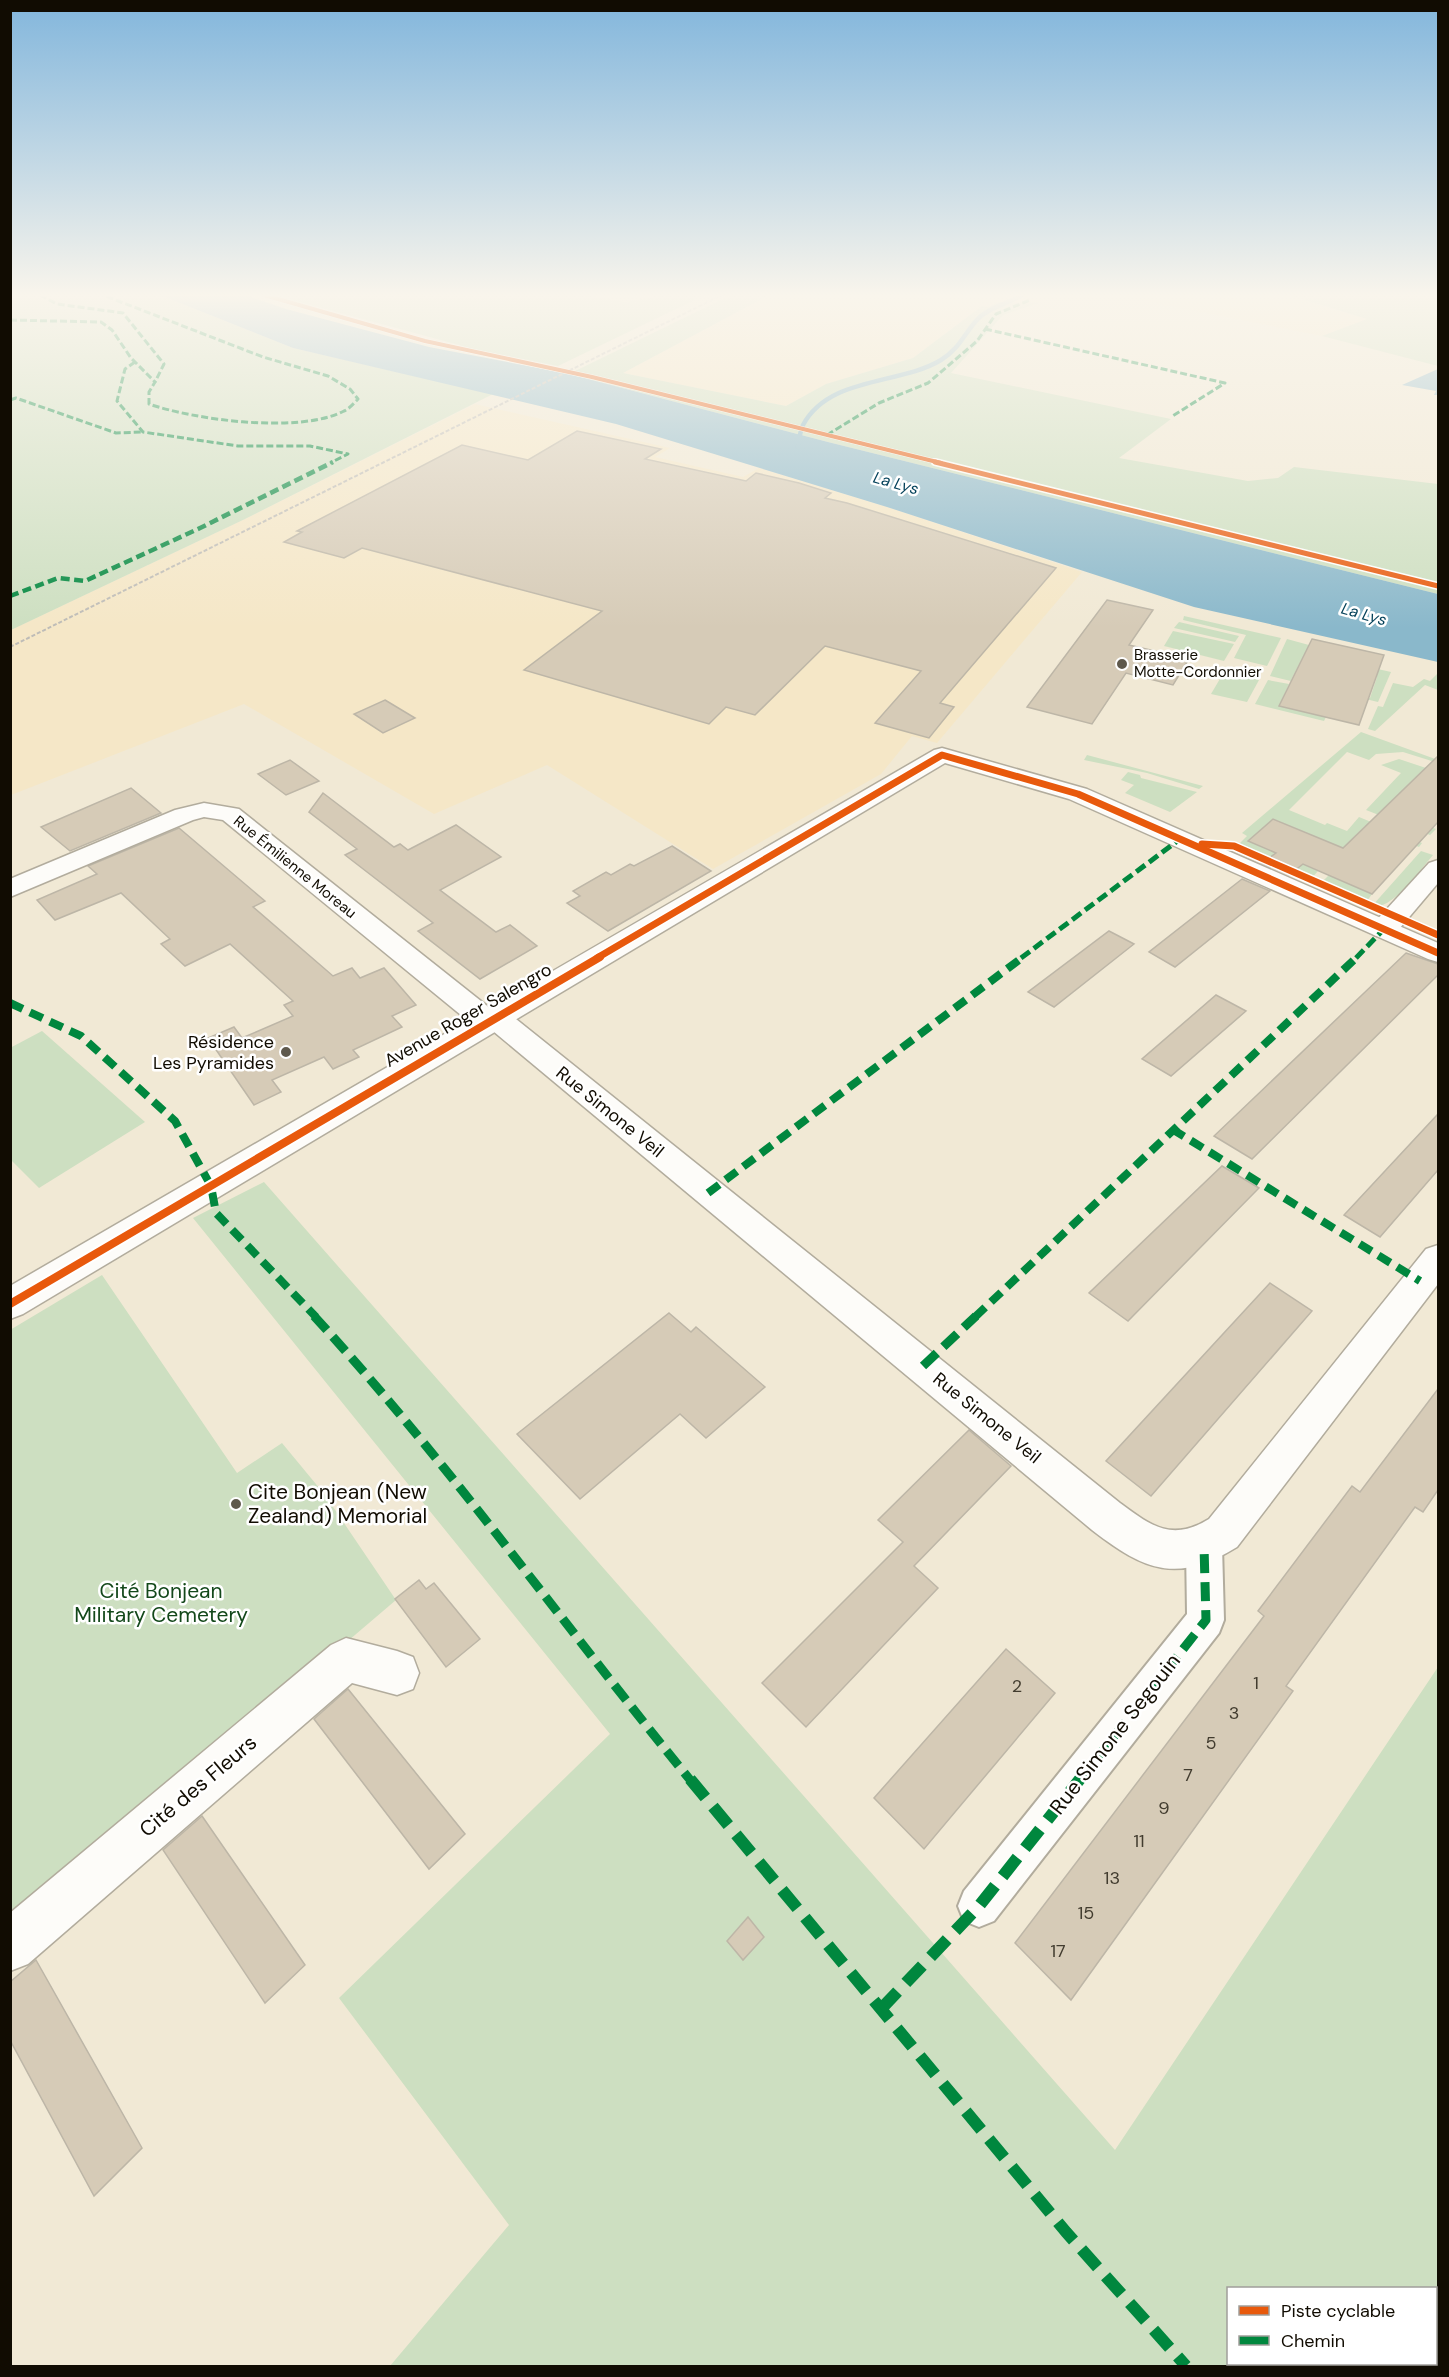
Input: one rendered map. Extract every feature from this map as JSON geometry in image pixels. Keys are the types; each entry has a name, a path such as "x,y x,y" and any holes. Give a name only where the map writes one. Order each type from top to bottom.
{"street":[{"name":"Avenue Roger Salengro","path":"10,1305 942,755 1071,792 1384,929"},
{"name":"Rue Émilienne Moreau","path":"10,889 184,815 204,810 230,814 492,1020"},
{"path":"1438,868 1384,929 1438,953"},
{"name":"Rue Simone Veil","path":"492,1020 1134,1537 1162,1550 1177,1551 1204,1546 1223,1533 1438,1259"},
{"name":"Rue Simone Segouin","path":"980,1906 1206,1620 1204,1546"},
{"name":"Cité des Fleurs","path":"10,1946 346,1660 397,1673"}],"shaded area":[{"path":"471,406 484,406 670,448 655,457 743,477 759,468 887,507 1082,572 937,743 912,736 881,774 713,869 547,765 434,814 244,704 11,795 11,630 245,519"}],"green space":[{"path":"10,406 469,406 245,519 11,630"},
{"path":"691,406 1108,406 1171,419 1119,458 1248,481 1278,478 1294,467 1438,484 1438,594"},
{"path":"1184,616 1281,638 1267,666 1234,658 1246,635 1183,620"},
{"path":"1179,622 1239,636 1235,642 1174,628"},
{"path":"1173,631 1234,644 1224,661 1164,646"},
{"path":"1287,639 1309,645 1291,680 1370,698 1377,677 1356,671 1360,665 1391,672 1378,702 1270,676"},
{"path":"1224,672 1259,680 1247,702 1211,694"},
{"path":"1438,673 1438,690 1425,685 1375,731 1368,729 1378,706 1383,707 1393,683 1413,687 1424,679 1430,681"},
{"path":"1268,680 1289,684 1279,706 1326,717 1324,721 1255,704"},
{"path":"1361,732 1438,760 1438,763 1403,752 1376,754 1369,760 1347,752 1289,810 1325,825 1327,823 1347,831 1359,817 1422,843 1419,847 1365,826 1343,848 1273,819 1249,840 1318,871 1310,880 1238,849 1239,844 1247,836 1242,833"},
{"path":"1087,755 1203,786 1199,789 1147,773 1084,760"},
{"path":"1399,759 1438,772 1425,769 1386,809 1436,829 1430,835 1366,810 1401,773 1381,765"},
{"path":"1128,772 1140,775 1141,778 1197,792 1170,812 1125,793 1134,785 1121,780"},
{"path":"1421,851 1433,855 1413,879 1388,902 1380,906 1372,906"},
{"path":"1329,875 1372,894 1365,904 1320,884"},
{"path":"42,1031 145,1122 39,1188 11,1160 10,1048"},
{"path":"264,1182 1115,2150 1438,1667 1438,2366 390,2366 509,2225 339,1998 610,1734 193,1218"},
{"name":"Cité Bonjean Military Cemetery","path":"102,1275 237,1473 282,1443 325,1495 396,1600 11,1928 10,1330"}],"water":[{"name":"La Lys","path":"539,406 691,406 1438,594 1438,662 1194,607 887,507 616,424"}],"building":[{"path":"577,431 661,449 645,459 746,481 756,473 799,483 831,493 825,498 1056,568 940,703 954,707 929,738 875,723 921,671 825,646 755,715 726,707 709,724 524,670 602,611 362,548 344,558 284,542 302,532 297,531 462,445 528,460"},
{"name":"Brasserie Motte-Cordonnier","path":"1107,600 1153,610 1129,645 1189,659 1173,685 1126,673 1092,724 1027,707"},
{"path":"1312,639 1384,655 1359,725 1279,706"},
{"path":"385,700 415,718 383,733 354,714"},
{"path":"1438,756 1438,822 1372,894 1303,864 1289,875 1262,863 1276,853 1248,841 1273,819 1343,848"},
{"path":"290,760 319,781 286,795 258,774"},
{"path":"131,788 161,813 70,851 41,827"},
{"path":"323,793 394,847 400,844 408,850 456,825 501,857 440,890 496,932 510,925 537,946 480,979 418,931 433,923 345,855 357,849 309,812"},
{"path":"179,828 265,901 253,907 333,976 352,968 360,978 384,968 416,1005 392,1016 402,1027 353,1050 359,1057 333,1069 324,1057 272,1080 281,1092 254,1105 208,1038 234,1027 242,1038 293,1016 284,1005 293,1001 230,944 185,966 161,944 170,939 121,893 55,920 37,900 97,874 88,866"},
{"path":"672,846 711,871 608,931 567,903 580,896 573,891 606,872 611,875 630,864 634,866"},
{"path":"1242,879 1270,891 1175,967 1149,952"},
{"path":"1109,931 1134,944 1054,1007 1028,992"},
{"path":"1406,953 1438,964 1438,975 1252,1159 1214,1136"},
{"path":"1216,995 1246,1011 1171,1076 1142,1059"},
{"path":"1438,1114 1438,1170 1380,1237 1344,1215"},
{"path":"1222,1166 1259,1188 1128,1321 1089,1293"},
{"path":"1270,1283 1312,1311 1151,1496 1106,1461"},
{"path":"669,1313 691,1332 696,1327 765,1387 706,1438 680,1414 580,1499 517,1434"},
{"path":"1438,1389 1438,1490 1423,1512 1415,1507 1286,1686 1293,1691 1071,2000 1015,1943 1264,1616 1258,1611 1352,1486 1360,1492"},
{"path":"969,1430 1011,1466 914,1566 938,1588 806,1727 762,1683 903,1542 878,1520"},
{"path":"419,1580 426,1589 434,1583 480,1639 446,1667 395,1599"},
{"path":"1006,1649 1055,1693 924,1849 874,1798"},
{"path":"348,1689 465,1834 429,1869 314,1719"},
{"path":"202,1816 305,1965 265,2003 163,1850"},
{"path":"748,1917 764,1937 743,1960 727,1941"},
{"path":"36,1960 142,2148 94,2196 10,2040 10,1982"}],"waterway":[{"path":"798,447 803,425 819,406"}],"railway":[{"path":"10,647 498,406"}],"marked path":[{"path":"39,406 116,433 143,432"},
{"path":"10,596 58,578 85,581 198,529 348,454 310,446 238,446 143,432 121,406"},
{"path":"155,406 193,416 260,422 293,422 323,418 346,411 351,406"},
{"path":"827,435 874,406"},
{"path":"1171,417 1189,406"},
{"path":"708,1193 1180,839"},
{"path":"923,1366 1374,941 1384,929"},
{"path":"10,1003 81,1036 175,1121 211,1186 216,1213 265,1262 374,1381 494,1530 616,1689 810,1925 1066,2232 1186,2366"},
{"path":"1172,1129 1420,1281"},
{"path":"881,2009 979,1906 1206,1620 1204,1546"}],"cycle path":[{"path":"709,406 1438,586"},
{"path":"10,1304 942,755 1078,794 1438,953"},
{"path":"1202,844 1234,846 1438,935"}],"place":[{"name":"Brasserie Motte-Cordonnier","path":"1122,664"},
{"name":"Résidence Les Pyramides","path":"286,1052"},
{"name":"Cite Bonjean (New Zealand) Memorial","path":"236,1504"}]}
